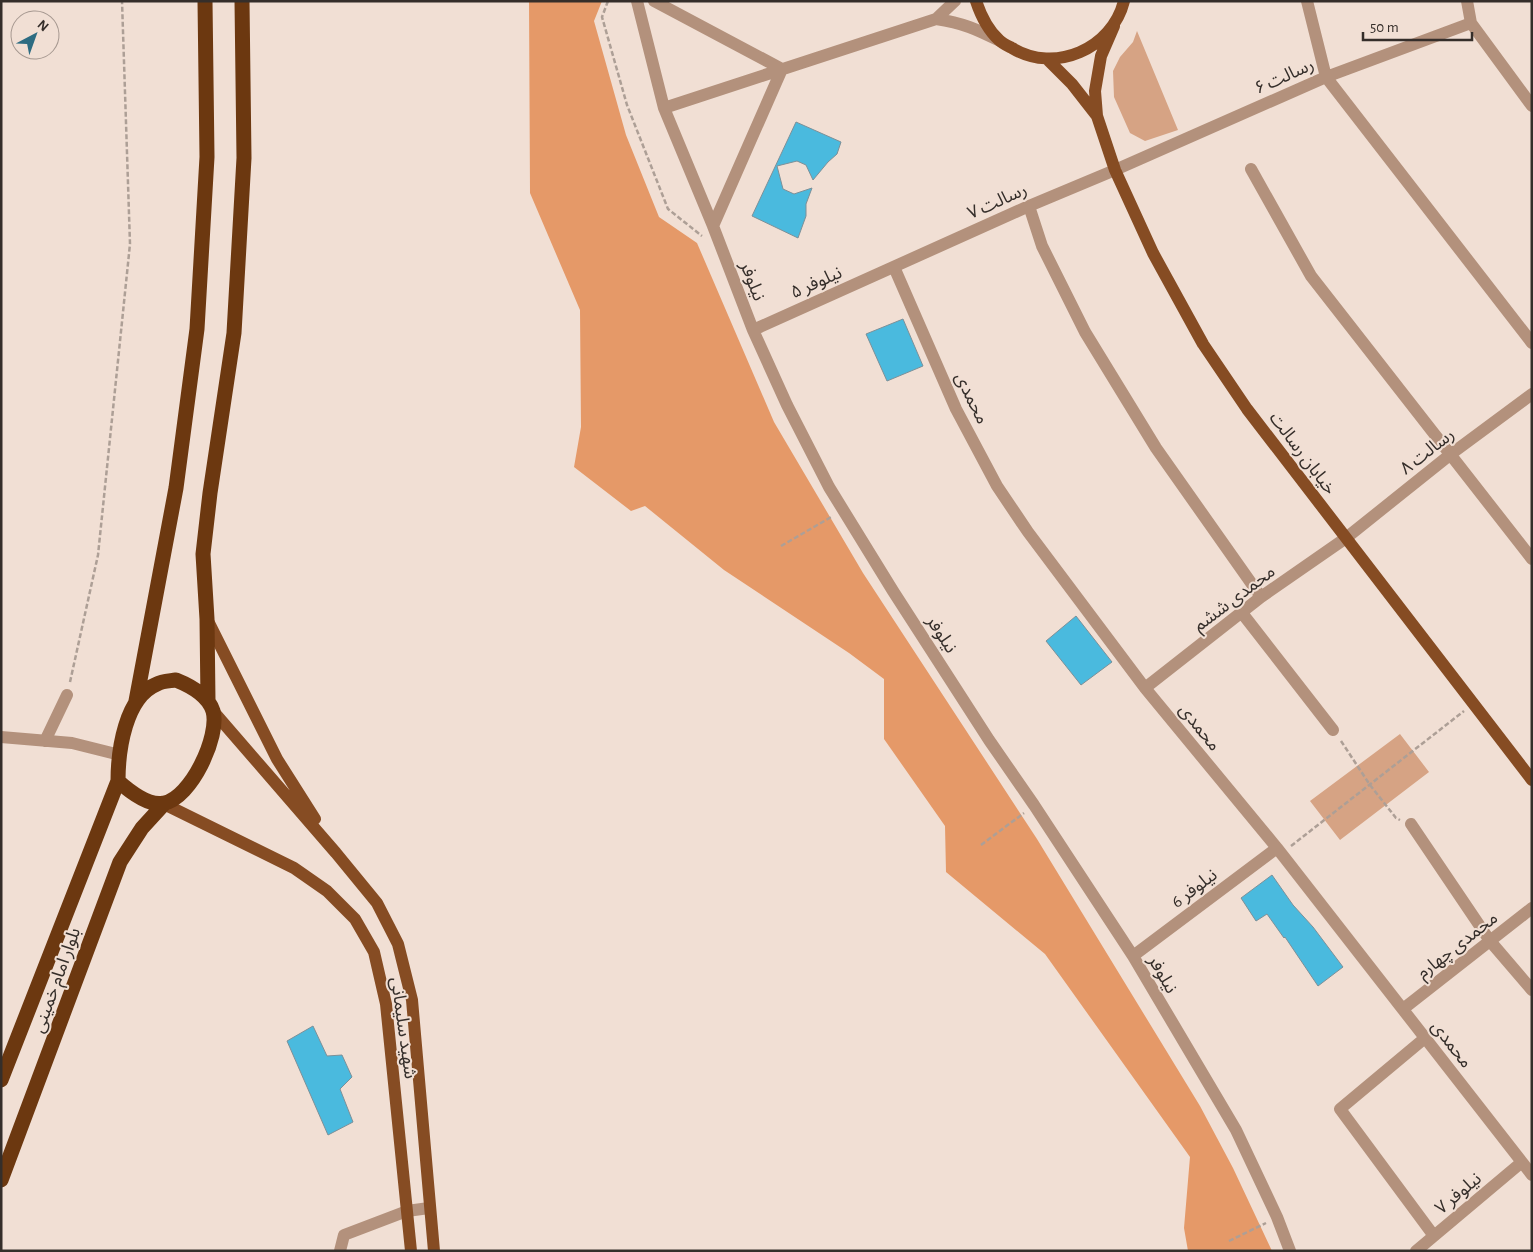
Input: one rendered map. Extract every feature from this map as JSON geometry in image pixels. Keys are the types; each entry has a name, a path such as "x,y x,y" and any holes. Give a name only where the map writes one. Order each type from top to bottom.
{"highway":[{"path":"205,1 207,157 197,330 176,488 136,701 127,724 120,755 118,781 130,793 146,801 164,804 181,794 190,785 211,741 214,726 211,706 203,554 210,493 234,333 243,168 242,1"},
{"path":"136,701 157,683 176,680 191,686 211,706"},
{"name":"بلوار امام خمینی","path":"1,1080 118,781"},
{"name":"بلوار امام خمینی","path":"1,1180 120,862 142,828 164,804"}],"main road":[{"path":"976,1 983,21 1000,41 1022,54 1048,60 1074,56 1096,44 1114,26"},
{"path":"1097,116 1096,91 1101,56 1124,2"},
{"path":"1048,60 1072,84 1097,116"},
{"name":"خیابان رسالت","path":"1097,116 1115,170 1153,253 1203,344 1247,409 1532,780"},
{"path":"207,619 277,759 336,853"},
{"path":"211,706 377,903 398,944 412,1000 434,1250"},
{"name":"شهید سلیمانی","path":"164,804 294,868 327,891 355,919 374,952 386,1004 410,1251"}],"street":[{"name":"نیلوفر","path":"637,1 664,108 713,226 753,330 787,405 843,511 989,740 1133,956 1236,1130 1277,1217 1290,1251"},
{"path":"654,1 782,69"},
{"path":"664,108 936,19 955,1"},
{"path":"1307,1 1326,77 1532,342"},
{"path":"1467,1 1471,23 1532,106"},
{"path":"936,19 972,26 1000,41"},
{"name":"رسالت ۶","path":"1115,170 1326,77 1471,23"},
{"path":"713,226 782,69"},
{"path":"1251,169 1311,276 1532,559"},
{"name":"رسالت ۷","path":"894,267 1029,206 1115,170"},
{"path":"1029,206 1042,246 1085,332 1156,448 1261,598"},
{"name":"نیلوفر ۵","path":"753,330 894,267"},
{"name":"محمدی","path":"894,267 956,409 997,486 1028,532 1145,688 1279,851 1532,1175"},
{"name":"۸ رسالت","path":"1346,538 1451,454 1532,394"},
{"name":"محمدی ششم","path":"1145,688 1261,598 1346,538"},
{"path":"1242,613 1333,730"},
{"path":"45,741 67,695"},
{"path":"1,737 72,743 120,755"},
{"path":"1411,824 1490,941 1532,990"},
{"name":"نیلوفر 6","path":"1133,956 1279,851"},
{"name":"محمدی چهارم","path":"1403,1009 1532,908"},
{"path":"1426,1038 1340,1109 1434,1236"},
{"name":"نیلوفر ۷","path":"1421,1249 1522,1162"},
{"path":"340,1251 344,1235 407,1211 429,1208"},
{"path":"429,1251 434,1250"}],"path":[{"path":"67,695 98,555 130,244 122,1"},
{"path":"781,546 843,511"},
{"path":"1279,851 1370,785 1473,704"},
{"path":"1333,730 1370,785 1396,818 1411,824"},
{"path":"981,845 1034,805"},
{"path":"1229,1241 1277,1217"}],"shaded area":[{"path":"529,1 602,1 594,21 626,135 659,217 697,243 774,422 863,573 1037,839 1200,1106 1233,1168 1272,1251 1188,1251 1184,1228 1190,1157 1045,954 946,872 945,826 884,739 884,679 849,653 724,570 645,506 631,511 574,467 581,427 580,310 530,193"},
{"path":"1137,31 1178,130 1145,141 1130,133 1114,97 1113,71 1120,57 1133,42"},
{"path":"1400,734 1429,772 1340,840 1310,801"}],"building":[{"path":"796,122 841,142 837,154 813,180 806,165 797,161 777,166 783,189 794,194 812,188 806,204 806,216 798,238 752,216"},
{"path":"903,319 923,366 887,381 866,334"},
{"path":"1076,616 1112,662 1081,685 1046,641"},
{"path":"1272,875 1293,905 1313,927 1343,967 1318,986 1267,914 1256,921 1241,898"},
{"path":"313,1026 327,1056 342,1055 352,1077 340,1089 353,1122 328,1135 287,1041"}]}
